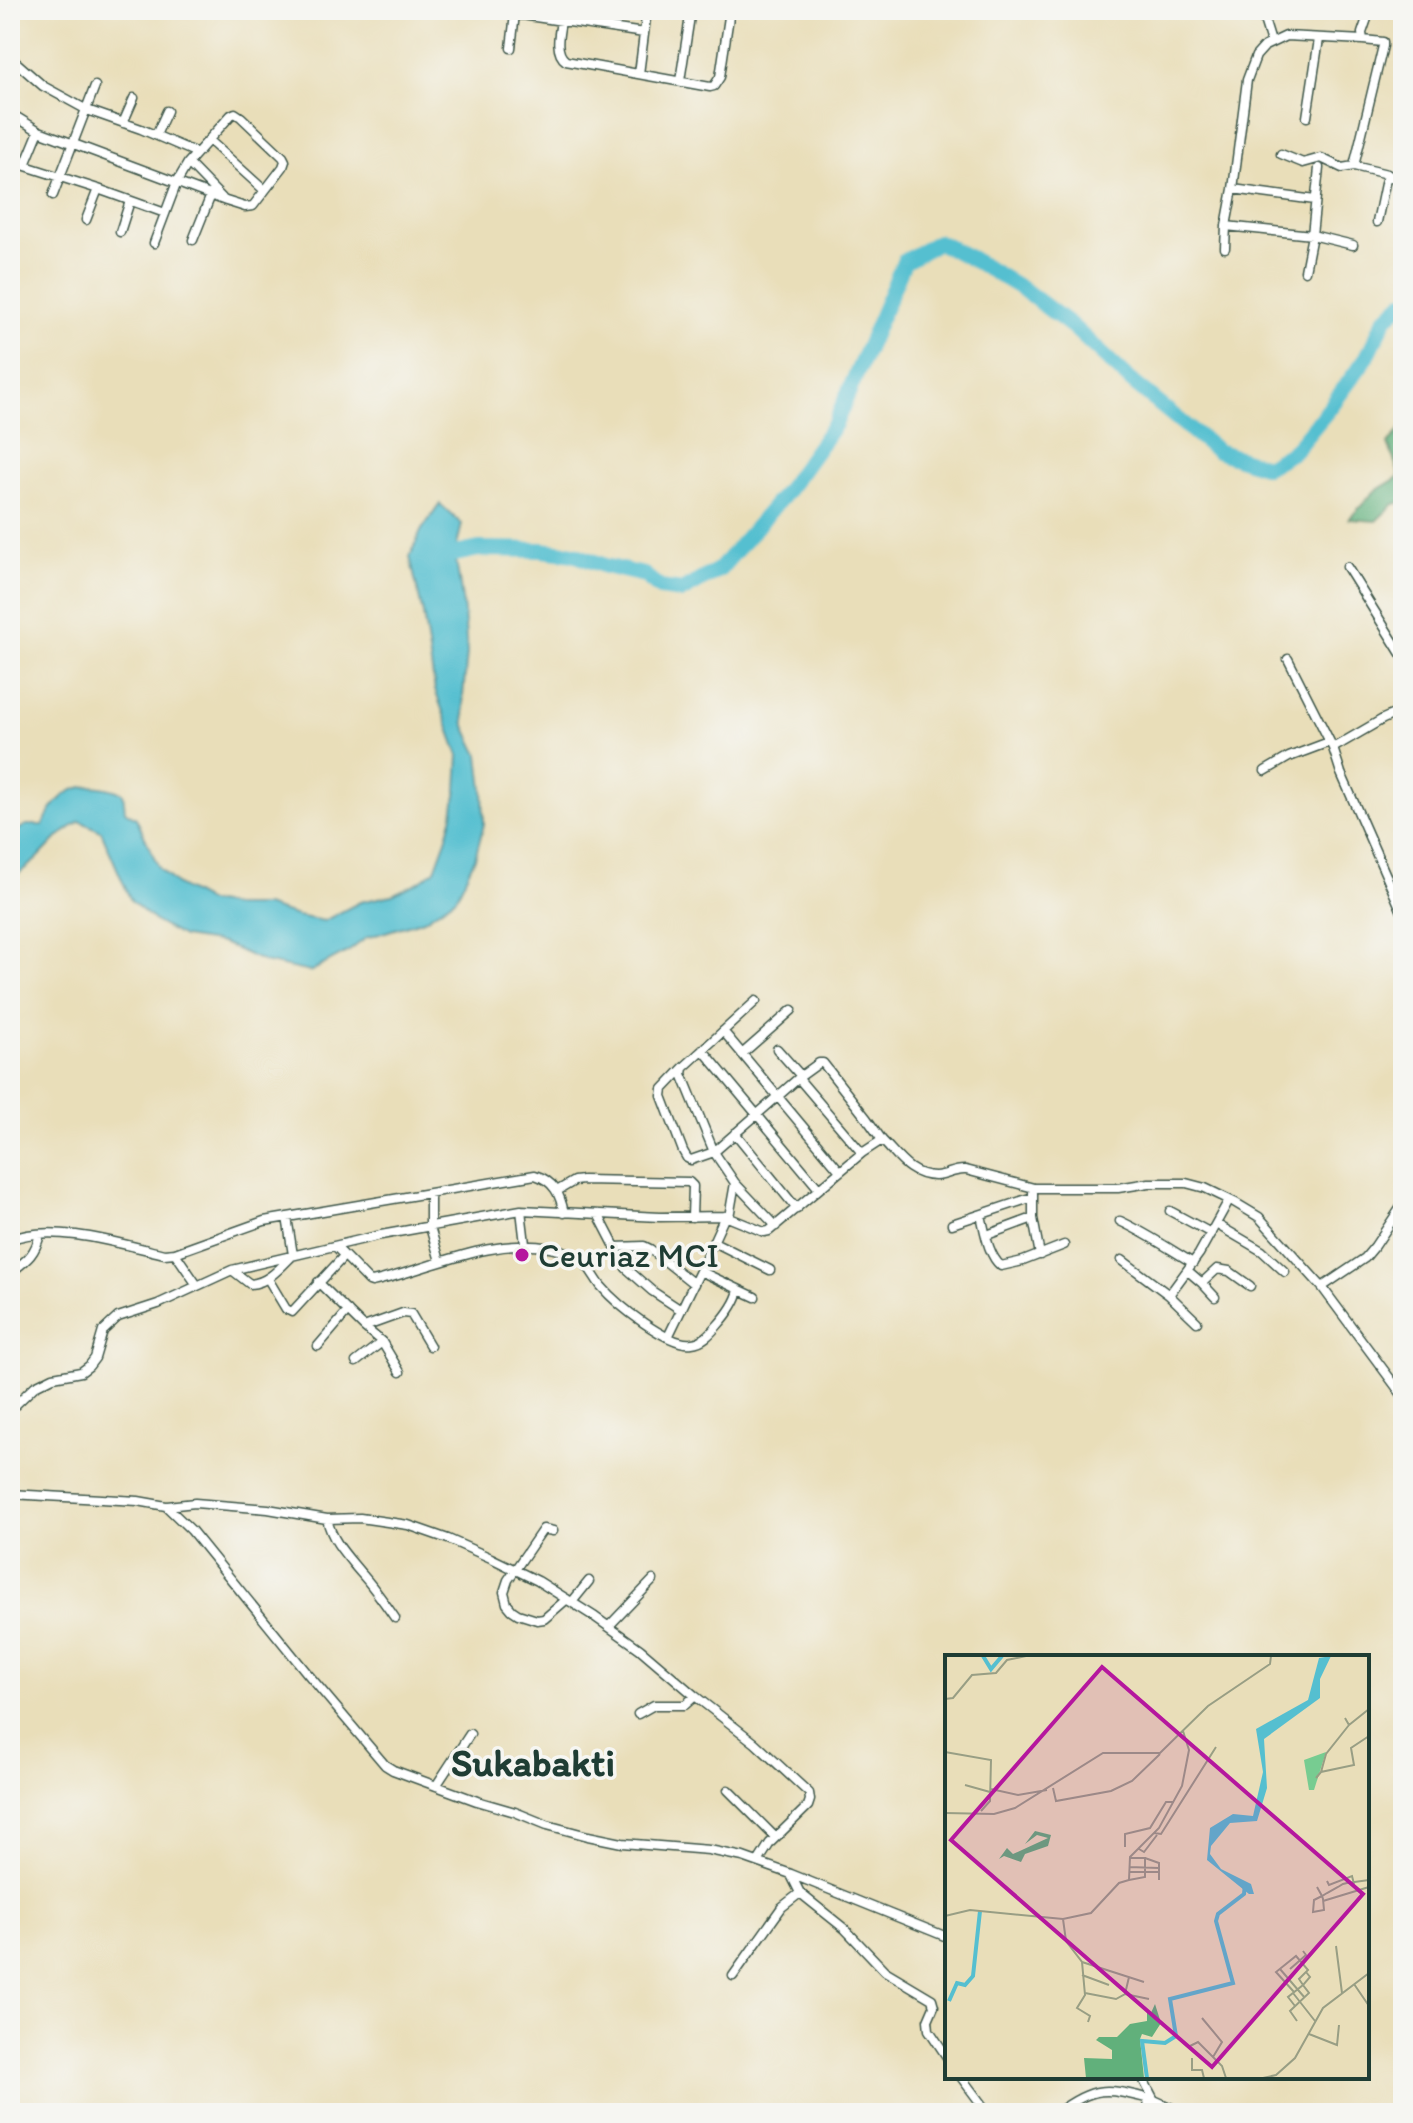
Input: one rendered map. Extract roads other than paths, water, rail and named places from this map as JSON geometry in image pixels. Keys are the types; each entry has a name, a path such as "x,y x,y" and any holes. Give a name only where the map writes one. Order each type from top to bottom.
{"street":[{"path":"639,74 647,10"},
{"path":"680,81 691,10"},
{"path":"563,15 558,51 566,61 710,87 718,81 730,10"},
{"path":"1261,10 1271,42"},
{"path":"1363,40 1362,33 1370,10"},
{"path":"511,48 515,14 563,15 644,33"},
{"path":"1225,248 1248,73 1256,56 1271,42 1286,36 1383,42 1354,166"},
{"path":"1307,117 1319,39"},
{"path":"11,61 43,86 87,110 197,153"},
{"path":"53,195 95,86"},
{"path":"123,123 134,98"},
{"path":"156,135 167,111"},
{"path":"10,113 39,131 74,143 177,182 226,201 249,207 253,206 285,161 241,117 235,113 231,115 188,163 177,182 154,243"},
{"path":"25,165 39,131"},
{"path":"209,140 264,190"},
{"path":"1281,154 1303,163 1312,163 1321,158 1342,168 1354,166 1387,174 1403,184"},
{"path":"10,161 165,213"},
{"path":"188,163 226,201"},
{"path":"1305,271 1319,168"},
{"path":"1377,222 1387,174"},
{"path":"86,220 98,189"},
{"path":"1233,189 1315,200"},
{"path":"193,240 211,195"},
{"path":"120,232 130,201"},
{"path":"1226,226 1312,235 1353,245"},
{"path":"1347,567 1403,657"},
{"path":"1288,659 1331,745 1403,914"},
{"path":"1265,771 1289,757 1331,745 1403,710"},
{"path":"756,1001 663,1089 663,1102 687,1158 691,1160 714,1152 800,1078 823,1063 882,1140 910,1170 938,1176 966,1170 1033,1193"},
{"path":"742,1054 792,1010"},
{"path":"723,1031 840,1171"},
{"path":"777,1049 862,1153"},
{"path":"703,1050 819,1189"},
{"path":"683,1068 682,1074 714,1152 735,1183 776,1226"},
{"path":"735,1133 797,1209"},
{"path":"10,1410 35,1386 53,1377 81,1372 89,1366 95,1358 103,1331 118,1317 158,1304 232,1270 408,1229 521,1210 727,1217 764,1232 769,1231 862,1153 882,1140"},
{"path":"10,1240 50,1232 164,1254 175,1253 264,1221 535,1175 544,1178 557,1191 564,1213"},
{"path":"557,1191 574,1181 583,1180 689,1182 693,1186 692,1217"},
{"path":"668,1337 727,1217 735,1183"},
{"path":"952,1224 1033,1193 1149,1183 1186,1183 1205,1188 1259,1217 1322,1287 1403,1396"},
{"path":"430,1193 430,1227 440,1261"},
{"path":"1033,1193 1033,1218 1040,1255"},
{"path":"1169,1295 1191,1267 1229,1200"},
{"path":"1322,1287 1365,1258 1403,1204"},
{"path":"521,1210 525,1244"},
{"path":"1170,1211 1211,1233"},
{"path":"598,1214 626,1268 681,1310"},
{"path":"981,1215 996,1262 1001,1266 1064,1245"},
{"path":"287,1217 293,1255"},
{"path":"987,1235 1033,1218"},
{"path":"1120,1221 1150,1235 1191,1267 1215,1297"},
{"path":"1216,1224 1262,1251 1285,1272"},
{"path":"10,1273 36,1248 40,1234"},
{"path":"714,1242 770,1270"},
{"path":"335,1246 372,1282 484,1250 525,1244 553,1248 575,1255 612,1298 639,1319 680,1343 691,1344 710,1334 737,1299 739,1290"},
{"path":"615,1247 644,1246 694,1284"},
{"path":"175,1253 197,1285"},
{"path":"232,1270 250,1284 259,1283 268,1279 293,1255"},
{"path":"268,1279 286,1309 292,1312 344,1256"},
{"path":"1122,1260 1169,1295 1197,1322"},
{"path":"1202,1283 1217,1269 1229,1271 1250,1286"},
{"path":"700,1271 755,1297"},
{"path":"318,1282 382,1342 400,1372"},
{"path":"318,1346 348,1311"},
{"path":"364,1327 407,1312 412,1315 430,1346"},
{"path":"356,1362 382,1342"},
{"path":"10,1494 138,1501 166,1506 195,1503 408,1525 448,1539 516,1570 569,1600 640,1649 755,1743 809,1793 808,1806 775,1837 758,1862"},
{"path":"166,1506 198,1539 385,1765 393,1770 547,1825 588,1836 622,1843 709,1850 758,1862 945,1936"},
{"path":"327,1519 330,1534 338,1546 395,1618"},
{"path":"553,1531 543,1529 508,1580 504,1592 507,1604 518,1614 544,1619 589,1581"},
{"path":"609,1626 653,1580"},
{"path":"638,1714 654,1705 685,1705 695,1696"},
{"path":"436,1786 470,1734"},
{"path":"728,1790 775,1837"},
{"path":"791,1874 800,1893 845,1929 885,1971 932,1999 934,2006 928,2020 929,2030 945,2054"},
{"path":"733,1976 782,1907 800,1893"},
{"path":"962,2079 988,2113"},
{"path":"1143,2079 1151,2099 1149,2113"},
{"path":"1057,2113 1073,2101 1093,2092 1108,2090 1151,2099 1183,2113"}],"water":[{"path":"440,504 462,524 455,554 467,653 463,696 465,726 479,755 483,789 484,824 475,858 456,898 424,920 366,938 310,972 264,962 223,943 183,937 156,922 131,901 101,831 80,821 10,880 10,835 26,825 43,825 57,802 66,794 75,789 97,786 123,793 125,811 136,818 159,868 177,885 208,902 265,906 324,921 360,902 392,895 435,870 453,815 459,756 435,690 410,557 421,531"}],"waterway":[{"path":"439,565 441,557 479,549 542,550 574,554 605,566 644,575 660,588 682,591 720,569 786,492 835,424 904,262 938,242 1024,290 1073,327 1131,381 1217,451 1266,467 1294,451 1329,409 1367,357 1385,319 1403,302"}],"place":[{"name":"Ceuriaz MCI","path":"522,1255"}],"district":[{"name":"Sukabakti","path":"533,1763"}]}
